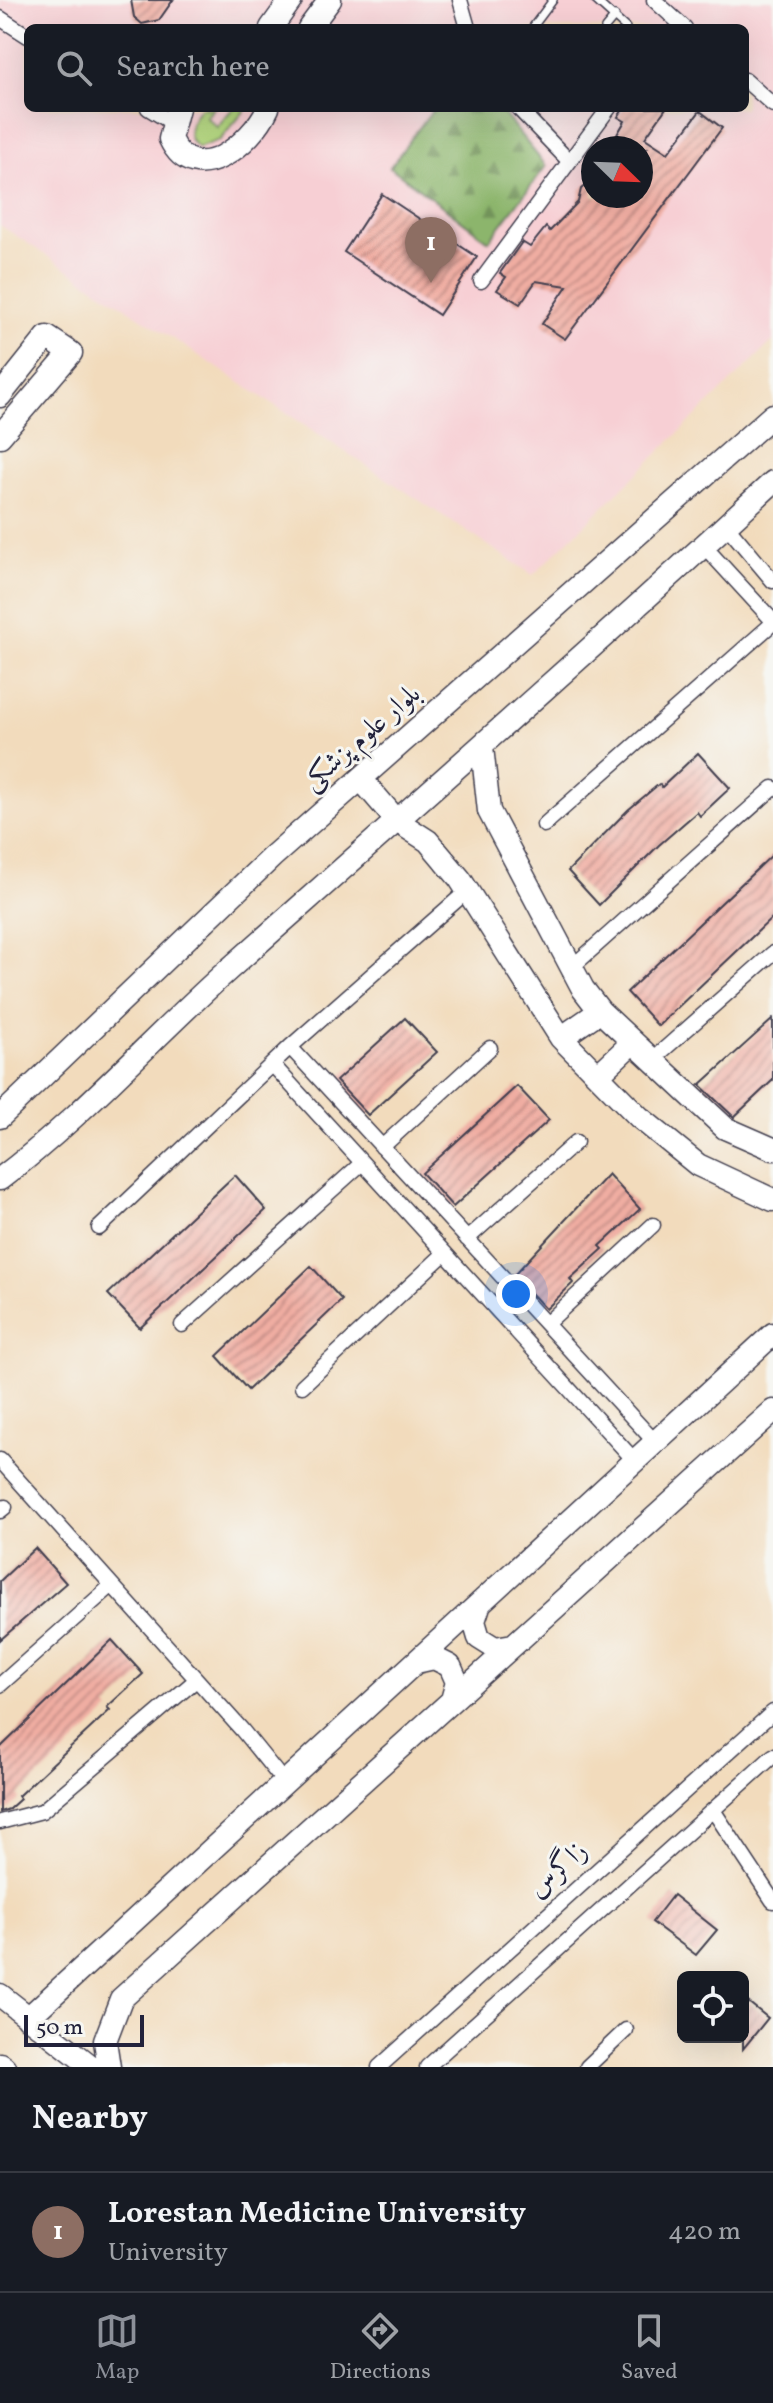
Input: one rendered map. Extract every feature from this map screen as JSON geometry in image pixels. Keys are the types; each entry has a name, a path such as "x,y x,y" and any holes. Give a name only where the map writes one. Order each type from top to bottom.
{"street":[{"path":"274,24 291,0"},
{"path":"312,24 330,0"},
{"path":"460,0 467,24"},
{"path":"654,0 681,24"},
{"path":"0,18 24,33"},
{"path":"749,84 773,105"},
{"path":"175,115 170,139 179,155 189,161 203,162 233,150 265,112"},
{"path":"522,112 569,161"},
{"path":"481,281 606,112"},
{"path":"0,396 47,337 71,353 0,436"},
{"name":"بلوار علوم پزشکی","path":"0,1117 272,857 773,415"},
{"path":"0,1179 56,1137 188,1007 397,821 710,552 732,532 773,482"},
{"path":"732,532 773,581"},
{"path":"544,825 773,622 710,552"},
{"path":"482,747 489,811 572,967 600,1011 725,1128 773,1149"},
{"path":"361,779 397,821 428,841 460,879 561,1038 639,1117 698,1165 773,1200"},
{"path":"572,967 773,788"},
{"path":"99,1228 290,1047 458,899"},
{"path":"652,1060 773,953"},
{"path":"561,1038 600,1011"},
{"path":"598,1075 633,1042"},
{"path":"290,1047 655,1442"},
{"path":"382,1147 490,1048"},
{"path":"272,1064 635,1461"},
{"path":"467,1239 576,1142"},
{"path":"182,1325 362,1163"},
{"path":"546,1324 653,1225"},
{"path":"302,1386 445,1253"},
{"path":"28,2018 773,1334"},
{"path":"109,2067 105,2041 121,1999 773,1411"},
{"path":"0,1460 284,1782"},
{"path":"0,1685 111,1586"},
{"path":"480,1603 474,1621 479,1638 495,1648 513,1645"},
{"path":"416,1662 434,1658 450,1666 457,1682 452,1700"},
{"path":"0,1822 42,1811 196,1680"},
{"name":"زاگرس","path":"379,2067 773,1712"},
{"path":"437,2064 773,1756"},
{"path":"713,1810 773,1901"},
{"path":"0,1995 92,2067"},
{"path":"587,2067 626,2030"}],"lane":[{"path":"535,24 553,0"},
{"path":"595,0 622,24"},
{"path":"608,24 615,16"}],"shaded area":[{"path":"0,0 773,0 773,341 533,575 0,225"}],"green space":[{"path":"198,112 210,112 206,117 217,127 230,112 244,112 220,140 198,148 190,139 191,123"},
{"path":"431,112 502,112 546,166 489,241 390,167"}],"building":[{"path":"131,0 173,0 159,20 142,24 134,17"},
{"path":"621,112 663,112 646,136 616,136 625,121 618,117"},
{"path":"699,112 722,128 565,339 542,324 567,286 536,281 520,304 497,290 506,277 500,273 522,242 530,247 546,227 550,231 578,202 581,189 581,208 653,208 653,143 668,153"},
{"path":"382,194 477,257 439,315 344,252"},
{"path":"698,753 730,788 700,816 697,812 659,845 599,905 568,871 628,810 659,784 662,787"},
{"path":"773,854 773,917 658,1026 627,992"},
{"path":"405,1018 437,1052 368,1115 336,1081"},
{"path":"773,1019 773,1080 734,1117 700,1085"},
{"path":"517,1086 549,1120 453,1207 422,1173"},
{"path":"608,1174 640,1209 600,1246 603,1249 570,1279 573,1283 546,1309 514,1275"},
{"path":"235,1175 266,1210 140,1328 108,1294"},
{"path":"311,1266 342,1300 248,1390 217,1356"},
{"path":"35,1548 66,1583 0,1640 0,1581"},
{"path":"112,1640 143,1674 107,1707 110,1710 18,1796 20,1799 0,1812 0,1748"},
{"path":"673,1895 717,1930 696,1955 652,1922"},
{"path":"749,2003 768,2018 749,2042"}],"place":[{"name":"Lorestan Medicine University","path":"431,283"}]}
